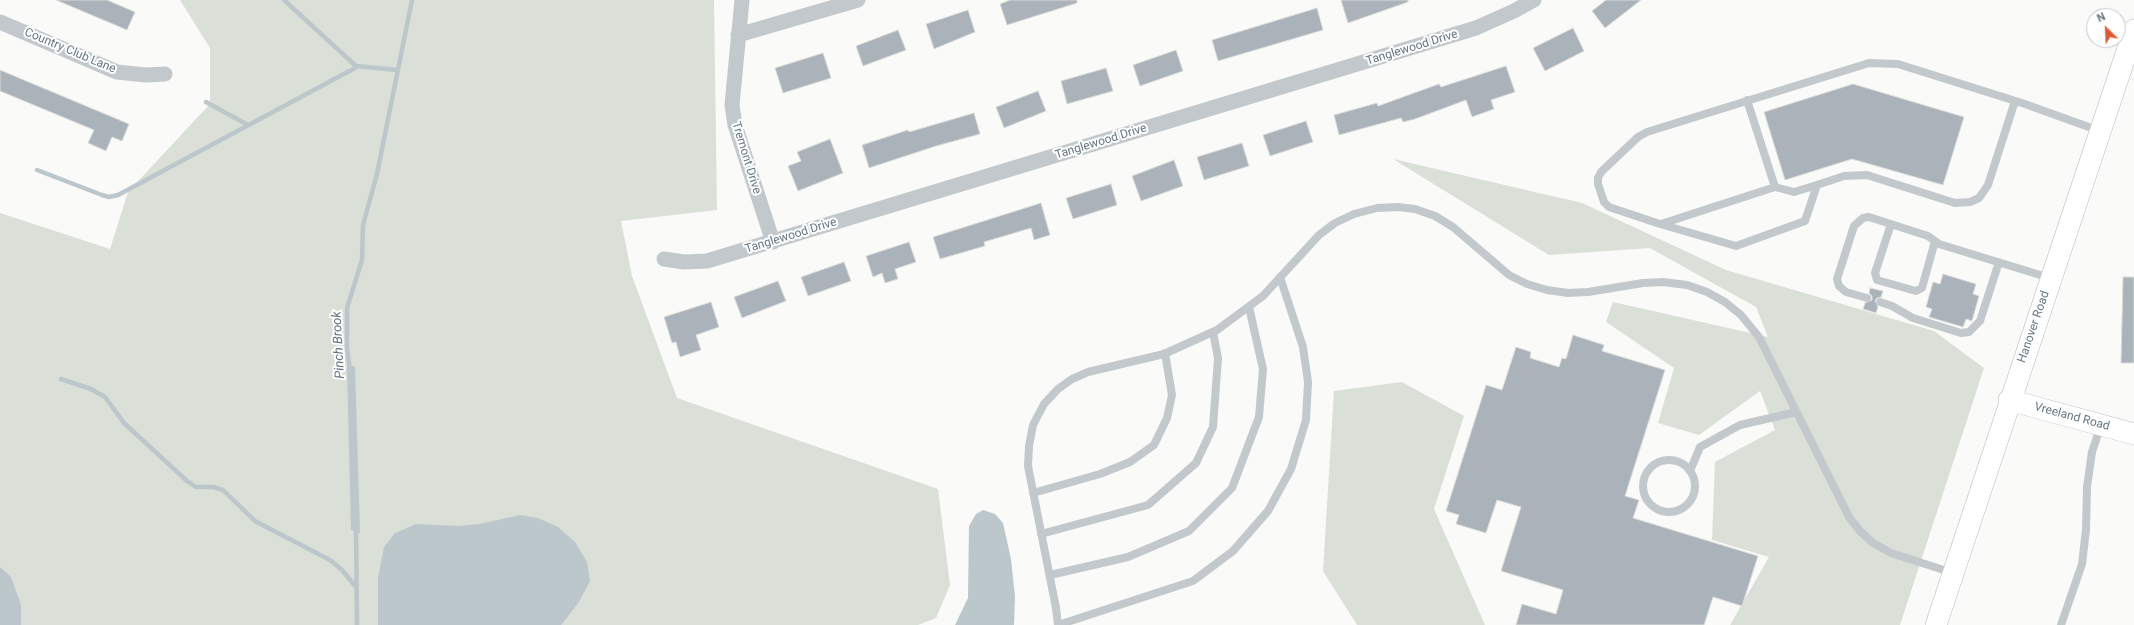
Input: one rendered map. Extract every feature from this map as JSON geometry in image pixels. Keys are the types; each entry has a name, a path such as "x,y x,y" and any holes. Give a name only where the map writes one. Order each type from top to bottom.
{"street":[{"name":"Tremont Drive","path":"742,0 732,105 735,125 772,242"},
{"path":"738,35 858,0"},
{"name":"Tanglewood Drive","path":"664,259 684,262 708,261 772,242 1476,28 1514,12 1534,0"},
{"name":"Country Club Lane","path":"0,22 117,72 146,75 165,74"},
{"name":"Hanover Road","path":"1936,625 2009,400 2134,30"},
{"name":"Vreeland Road","path":"2009,400 2134,434"}],"lane":[{"path":"1817,185 1806,222 1736,246 1660,224 1609,207 1604,202 1598,184 1598,178 1601,172 1638,138 1647,132 1869,63 1884,62 1898,64 2015,101 2100,131"},
{"path":"1747,100 1776,187"},
{"path":"1660,224 1776,187 1794,192 1844,176 1867,175 1955,203 1970,202 1979,198 1988,185 2015,101"},
{"path":"1280,277 1304,347 1308,382 1306,420 1292,469 1268,511 1233,551 1193,581 1058,625 1050,575 1028,466 1029,446 1033,425 1044,404 1058,389 1072,379 1088,372 1165,353 1213,332 1250,307 1319,236 1335,223 1354,214 1377,208 1398,207 1415,209 1435,216 1453,227 1509,275 1527,284 1547,290 1568,293 1588,292 1643,283 1664,282 1687,285 1707,292 1725,302 1741,315 1755,331 1849,517 1860,531 1872,543 1890,553 1953,573"},
{"path":"1867,298 1846,292 1838,282 1838,273 1850,233 1858,221 1863,218 1873,218 1928,236 1935,241 2050,278"},
{"path":"1891,224 1875,272 1878,280 1916,292 1922,288 1935,241"},
{"path":"1880,302 1892,306 1912,318 1961,333 1969,332 1980,321 1999,262"},
{"path":"1050,575 1128,557 1188,531 1232,488 1259,417 1263,369 1250,307"},
{"path":"1041,534 1148,506 1196,463 1213,427 1218,358 1213,332"},
{"path":"1033,493 1100,474 1130,462 1154,445 1167,418 1172,395 1165,353"},
{"path":"1690,471 1676,461 1668,460 1656,464 1647,472 1644,480 1646,497 1658,509 1666,511 1680,509 1690,501 1693,495 1695,482 1690,471 1700,447 1740,425 1796,412"},
{"path":"2060,625 2082,564 2086,530 2087,487 2092,452 2101,425"}],"shaded area":[{"path":"180,0 714,0 717,210 621,221 632,276 677,398 938,489 950,585 936,618 918,625 0,625 0,213 110,249 128,192 210,104 210,48"},
{"path":"1393,159 1582,203 1726,270 1934,331 1984,368 1900,625 1730,625 1769,557 1712,540 1715,462 1775,430 1760,391 1699,435 1658,423 1674,368 1606,322 1613,302 1768,337 1756,307 1650,248 1549,255"},
{"path":"355,366 360,533 351,530 347,367"},
{"path":"1402,382 1464,416 1434,509 1485,625 1357,625 1323,571 1334,391"},
{"path":"983,510 995,514 1003,523 1011,559 1015,596 1014,625 955,625 968,598 969,526 976,514"},
{"path":"520,515 538,518 558,527 575,542 587,562 590,581 579,602 561,625 378,625 378,578 384,547 395,533 416,524 458,526 480,524"},
{"path":"0,567 11,577 21,605 21,625 0,625"}],"building":[{"path":"56,0 107,0 135,12 127,30"},
{"path":"1010,0 1077,0 1077,3 1007,25 1000,4"},
{"path":"1341,0 1408,0 1408,2 1348,23"},
{"path":"1606,0 1641,0 1605,28 1592,11"},
{"path":"1317,8 1323,30 1218,61 1212,40"},
{"path":"968,10 975,32 934,49 926,24"},
{"path":"1573,28 1584,51 1545,71 1533,48"},
{"path":"898,30 906,50 863,66 856,46"},
{"path":"1176,50 1183,71 1140,86 1133,65"},
{"path":"823,53 831,78 783,93 775,68"},
{"path":"1506,66 1515,92 1491,100 1494,109 1472,117 1466,100 1415,119 1403,122 1401,118 1339,135 1334,115 1377,103 1378,106 1439,84 1441,87"},
{"path":"1106,68 1113,91 1067,104 1061,81"},
{"path":"0,70 129,124 122,141 112,137 106,151 88,143 94,130 0,91"},
{"path":"1853,84 1964,117 1943,185 1852,159 1785,180 1764,112"},
{"path":"1038,91 1046,111 1004,128 996,107"},
{"path":"974,113 980,134 936,146 869,168 862,145 908,130 909,132"},
{"path":"1306,121 1313,142 1270,156 1263,135"},
{"path":"830,139 843,173 798,191 788,166 801,161 797,152"},
{"path":"1242,143 1249,166 1204,180 1197,157"},
{"path":"1174,160 1183,186 1141,201 1132,176"},
{"path":"1111,184 1117,205 1073,219 1066,198"},
{"path":"1041,203 1050,235 1034,240 1031,228 984,242 985,246 940,259 933,237"},
{"path":"909,242 916,262 895,269 898,279 885,283 882,273 873,277 866,256"},
{"path":"844,262 851,281 808,296 801,277"},
{"path":"1943,274 1976,284 1973,294 1979,296 1972,321 1966,319 1963,327 1929,317 1932,309 1926,307 1933,282 1940,284"},
{"path":"2123,277 2134,277 2134,363 2121,363"},
{"path":"778,281 786,301 742,318 734,297"},
{"path":"1870,288 1883,291 1881,297 1877,298 1875,301 1878,307 1876,313 1863,309 1865,303 1872,300 1872,296 1869,293"},
{"path":"711,302 719,327 696,335 701,350 680,357 676,342 672,343 664,317"},
{"path":"1573,335 1604,345 1602,351 1665,370 1625,496 1639,500 1633,518 1758,556 1742,606 1713,597 1704,625 1516,625 1522,604 1556,614 1563,590 1501,571 1521,507 1497,500 1486,533 1456,524 1459,515 1446,511 1486,385 1502,390 1516,347 1531,352 1530,358 1559,367 1562,358 1566,359"}],"waterway":[{"path":"284,0 356,66 397,70"},
{"name":"Pinch Brook","path":"350,372 347,347 347,308 362,260 363,225 377,174 412,0"},
{"path":"37,170 102,195 109,197 118,195 355,68"},
{"path":"206,102 248,125"},
{"path":"61,379 91,389 105,397 124,423 187,481 196,487 213,487 223,490 255,521 330,560 342,570 356,587"},
{"name":"Pinch Brook","path":"356,526 357,625"}]}
